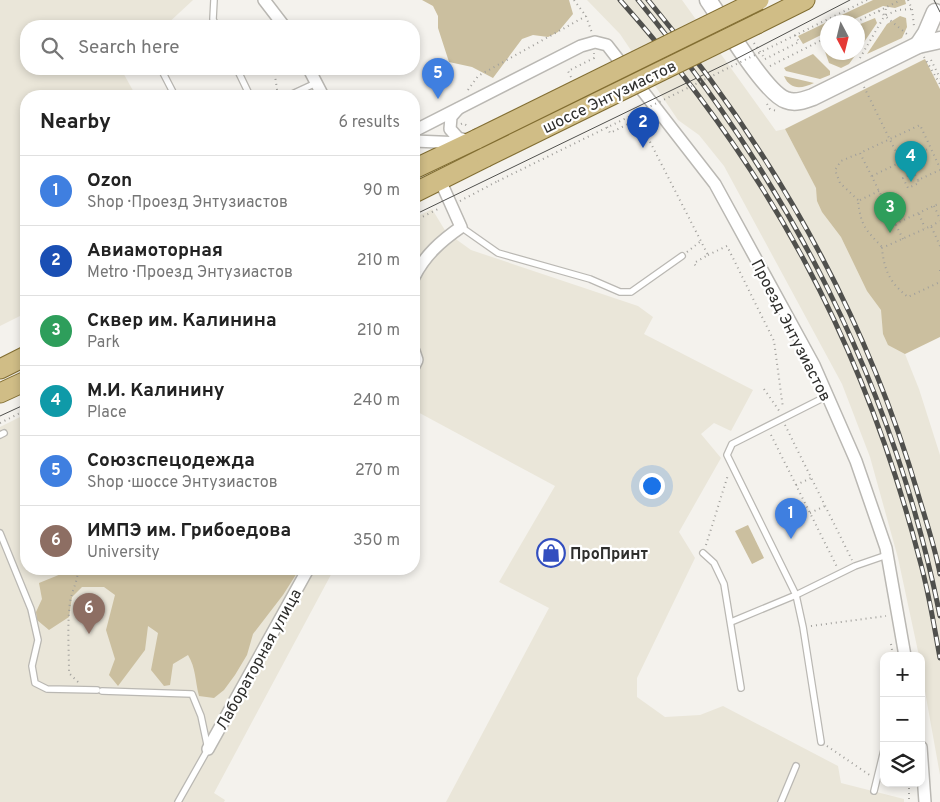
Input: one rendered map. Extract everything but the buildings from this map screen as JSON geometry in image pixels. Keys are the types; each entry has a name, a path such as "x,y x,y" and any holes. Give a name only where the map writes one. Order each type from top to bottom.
{"main road":[{"path":"708,0 770,88 786,100 801,101 813,97 926,33 934,12"},
{"name":"шоссе Энтузиастов","path":"420,166 473,137 759,0"},
{"name":"шоссе Энтузиастов","path":"420,190 805,0"},
{"path":"913,41 940,40"},
{"path":"0,369 20,359"},
{"path":"0,394 20,384"}],"street":[{"path":"264,0 279,20"},
{"name":"Проезд Энтузиастов","path":"595,48 607,45 714,184 814,365 856,461 888,555"},
{"path":"420,128 582,46 595,48"},
{"path":"312,75 320,90"},
{"path":"460,108 451,117 450,128 453,134 463,141 473,137"},
{"path":"420,141 473,137"},
{"path":"420,265 423,259 444,238 461,226 440,180"},
{"path":"888,555 904,652"},
{"name":"Лабораторная улица","path":"208,749 305,575"},
{"path":"924,787 925,802"}],"lane":[{"path":"213,20 214,0"},
{"path":"164,75 172,90"},
{"path":"240,75 247,90"},
{"path":"300,90 316,82"},
{"path":"461,226 498,253 590,279 620,292 631,292 682,256"},
{"path":"821,742 804,627 796,595 727,455 732,444 827,396"},
{"path":"0,533 31,609 38,640 32,666 35,683 47,689 192,694 201,716 208,749 178,802"},
{"path":"703,553 714,563 720,573 731,622 741,688"},
{"path":"731,622 796,595 855,566 888,555"},
{"path":"781,802 796,766"},
{"path":"874,791 880,767"}],"path":[{"path":"572,78 568,71 594,58 595,48 586,16 574,0"},
{"path":"420,218 450,202 460,201 867,0"},
{"path":"865,18 901,0"},
{"path":"908,0 912,9 913,41"},
{"path":"856,65 885,15 886,7"},
{"path":"885,15 898,10 912,9"},
{"path":"879,11 913,41 940,84"},
{"path":"468,90 478,76 586,16"},
{"path":"765,59 799,42 795,35"},
{"path":"750,37 770,66 820,41"},
{"path":"931,60 940,78"},
{"path":"275,75 277,90"},
{"path":"863,85 902,162"},
{"path":"607,127 610,133 634,121 646,134 708,256"},
{"path":"457,126 463,123 473,137"},
{"path":"918,180 914,173 903,178 908,188 919,183 918,180 940,169 920,124 890,140 841,161 835,170 840,182 858,201 860,217 864,228 882,248 884,267 889,279 908,297 940,282"},
{"path":"872,176 930,148"},
{"path":"860,153 902,239"},
{"path":"858,201 879,191"},
{"path":"895,224 940,203"},
{"path":"882,248 940,220 934,206"},
{"path":"918,214 925,228"},
{"path":"931,226 940,246"},
{"path":"682,256 701,241"},
{"path":"696,267 694,263 727,246 774,341 785,427 855,566"},
{"path":"764,389 784,418"},
{"path":"0,423 20,413"},
{"path":"767,427 840,574"},
{"path":"703,553 731,463"},
{"path":"796,486 811,478"},
{"path":"810,513 824,506"},
{"path":"78,575 72,591 68,617 69,672 86,690"},
{"path":"804,627 886,616"},
{"path":"821,742 877,780"},
{"path":"908,787 909,802"}],"shaded area":[{"path":"0,0 193,0 171,20 20,20 20,75 124,75 133,90 20,90 20,316 0,326"},
{"path":"422,0 569,0 573,14 558,32 548,37 533,35 522,39 493,78 472,67 449,62 438,28 438,16 433,6"},
{"path":"587,0 682,0 776,131 785,129 905,354 919,389 940,455 940,775 925,691 925,652 918,652 898,558 870,457 842,384 724,166 699,135 678,120 620,34"},
{"path":"873,0 905,0 906,4 895,8 883,6 863,15 842,15"},
{"path":"900,16 906,18 907,27 902,38 867,54 887,24"},
{"path":"875,18 877,23 865,41 865,22"},
{"path":"820,25 820,36 803,44 798,36"},
{"path":"813,54 830,71 830,75 820,79 786,71 784,68"},
{"path":"925,59 940,89 940,337 905,354 888,345 883,334 881,310 867,291 841,237 822,212 817,201 816,188 785,129"},
{"path":"828,60 852,60 849,64 841,68 829,63"},
{"path":"784,76 814,83 796,87 789,84"},
{"path":"432,209 446,232 471,250 638,306 653,317 644,334 753,390 731,431 714,423 701,434 721,458 679,532 695,558 637,678 637,697 665,717 700,715 723,706 838,766 841,783 904,799 904,802 446,802 549,608 499,582 555,486 420,413 420,215"},
{"path":"20,417 20,575 331,575 214,793 225,800 224,802 0,802 0,427"},
{"path":"748,525 764,558 752,564 735,531"},
{"path":"59,575 296,575 253,634 247,655 235,675 224,690 214,698 199,696 194,670 188,655 173,664 170,685 164,686 151,670 158,633 148,626 145,650 118,686 109,675 115,659 106,630 115,595 104,587 82,587 72,597 69,617 49,630 37,620 36,612 42,599 39,583"}],"tram line":[{"path":"420,212 736,59 850,0"},
{"path":"934,0 940,12"},
{"path":"0,416 20,407"}],"railway":[{"path":"620,0 673,63 722,128 766,194 805,262 840,332 870,405 897,481 923,573 940,658"},
{"path":"638,0 692,70 742,141 788,214 828,289 864,367 894,447 920,530 940,616"},
{"path":"648,0 734,113 773,172 809,233 871,361 896,427 918,494 940,574"}],"place":[{"name":"Союзспецодежда","path":"438,99"},
{"name":"Авиамоторная","path":"643,148"},
{"name":"М.И. Калинину","path":"911,182"},
{"name":"Сквер им. Калинина","path":"890,233"},
{"name":"Ozon","path":"791,539"},
{"name":"ПроПринт","path":"551,553"},
{"name":"ИМПЭ им. Грибоедова","path":"89,634"}]}
